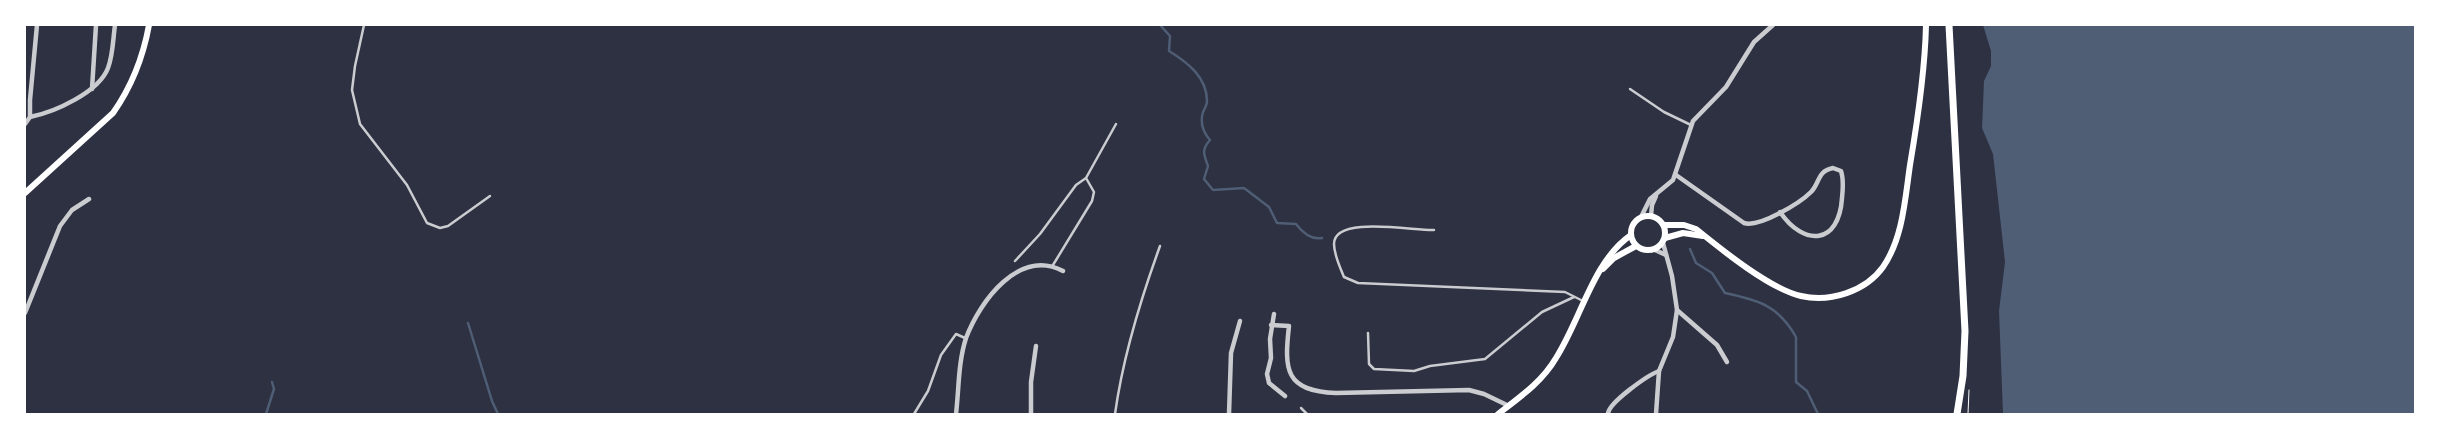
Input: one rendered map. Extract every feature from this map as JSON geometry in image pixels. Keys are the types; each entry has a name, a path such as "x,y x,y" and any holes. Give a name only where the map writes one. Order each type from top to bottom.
{"main road":[{"path":"25,193 113,113 137,72 149,25"},
{"path":"1498,414 1539,381 1551,366 1562,350 1612,251 1631,235 1634,224 1642,217 1651,216 1664,225 1691,227 1778,287 1802,297 1823,298 1849,292 1878,274 1890,256 1899,231 1922,87 1926,25"},
{"path":"1949,25 1965,323 1963,376 1957,414"},
{"path":"1664,225 1664,241"},
{"path":"1631,235 1636,246 1645,250 1655,250 1664,241 1683,233 1704,236"},
{"path":"1601,272 1614,258 1636,246"}],"street":[{"path":"30,117 37,25"},
{"path":"92,89 96,25"},
{"path":"25,124 30,117 71,101 101,82 109,66 115,25"},
{"path":"1642,217 1646,205 1669,185 1676,175 1691,125 1726,87 1754,42 1773,25"},
{"path":"1676,175 1744,223 1758,223 1809,194 1823,171 1833,168 1841,171 1843,190 1841,213 1832,231 1818,236 1806,234 1790,224 1780,212"},
{"path":"1651,216 1652,205 1657,195"},
{"path":"25,313 60,226 72,210 89,199"},
{"path":"1656,414 1659,371 1673,337 1677,310 1664,241"},
{"path":"1655,250 1666,255"},
{"path":"956,414 959,368 966,338 982,304 1018,270 1034,264 1053,265 1063,271"},
{"path":"1677,310 1717,345 1728,362"},
{"path":"1274,314 1271,325 1271,358 1267,374 1269,383 1285,396"},
{"path":"1229,414 1231,353 1240,321"},
{"path":"1271,325 1289,326 1286,351 1289,371 1299,384 1313,391 1336,393 1469,390 1484,394 1509,406"},
{"path":"1031,414 1031,382 1036,346"},
{"path":"1608,414 1609,408 1616,402 1648,376 1659,371"}],"lane":[{"path":"364,25 352,90 360,124 407,185 427,223 440,228 448,226 490,196"},
{"path":"1630,89 1664,112 1691,125"},
{"path":"1015,261 1040,234 1076,185 1086,178 1116,124"},
{"path":"1053,265 1092,201 1094,192 1086,178"},
{"path":"1434,230 1361,227 1341,231 1336,237 1334,244 1344,277 1358,283 1565,292 1585,302"},
{"path":"1115,414 1122,371 1139,304 1160,246"},
{"path":"1368,333 1369,364 1374,370 1414,371 1430,366 1478,361 1490,356 1542,312 1574,297"},
{"path":"914,414 928,391 941,355 956,334 966,338"},
{"path":"1301,408 1307,414"}],"water":[{"path":"1983,25 2415,25 2415,414 2003,414 1999,311 2005,262 1993,154 1982,128 1984,81 1991,66 1991,51"}],"waterway":[{"path":"1160,25 1170,36 1169,51 1189,65 1204,85 1207,102 1202,116 1202,123 1210,140 1204,150 1208,166 1204,179 1213,190 1244,188 1269,207 1277,223 1296,224 1307,235 1314,238 1322,238"},
{"path":"1690,249 1696,263 1712,273 1725,293 1747,298 1766,306 1789,326 1796,337 1796,382 1807,391 1818,414"},
{"path":"468,323 492,401 498,414"},
{"path":"266,414 274,389 272,382"}]}
